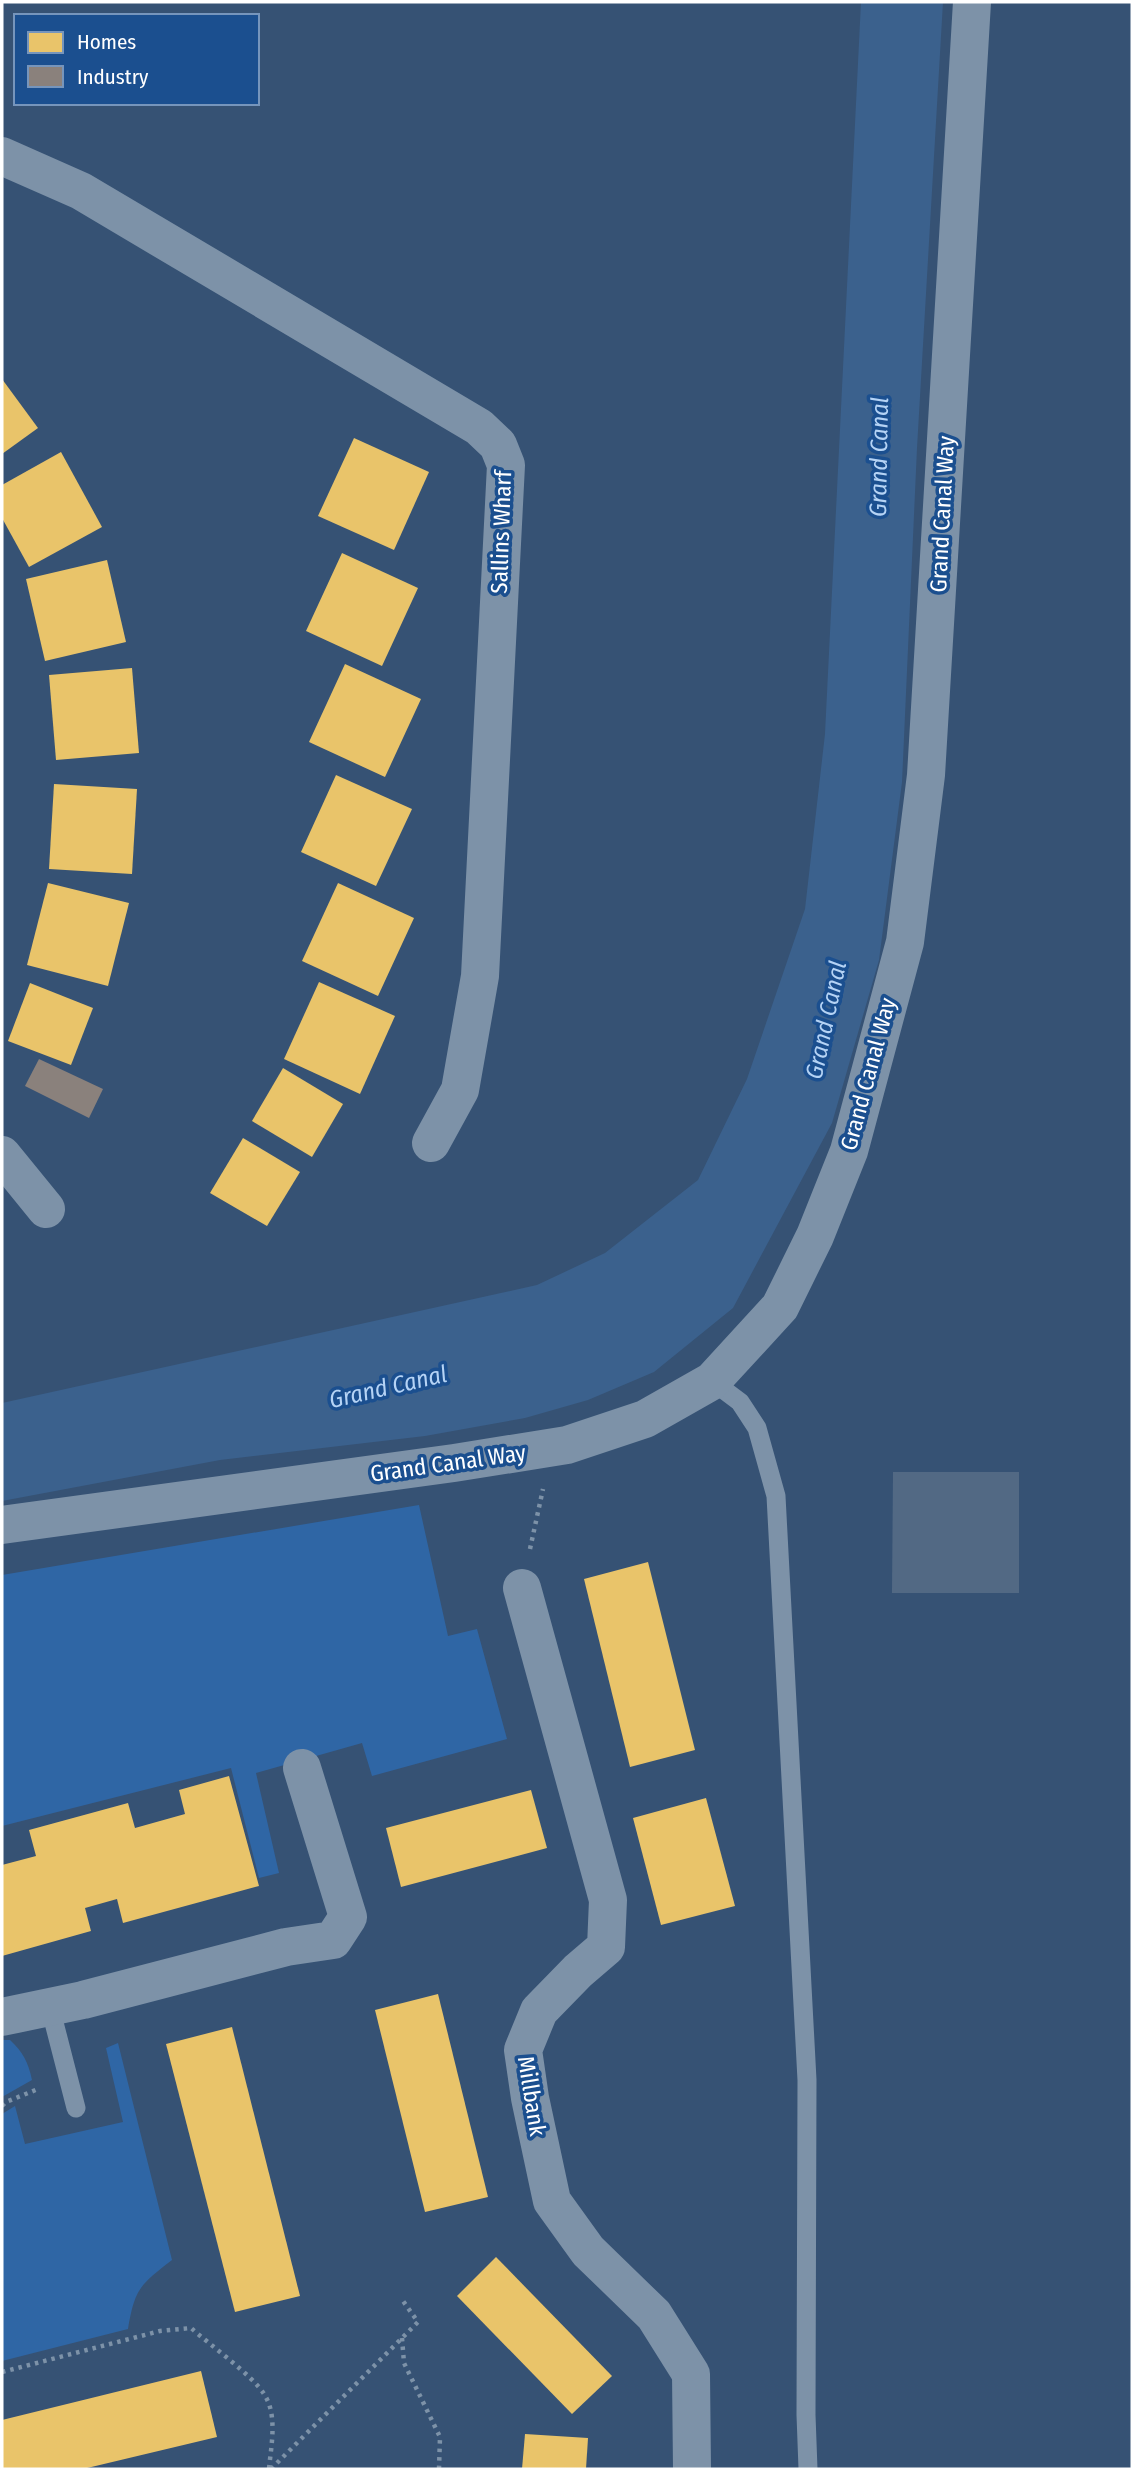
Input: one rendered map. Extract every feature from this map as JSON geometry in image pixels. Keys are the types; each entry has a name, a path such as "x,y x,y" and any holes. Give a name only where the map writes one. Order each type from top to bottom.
{"street":[{"name":"Grand Canal Way","path":"2,1525 568,1445 645,1419 712,1381 780,1307 815,1236 849,1151 905,942 926,775 972,2"},
{"name":"Sallins Wharf","path":"2,156 81,191 479,427 498,445 506,465 480,976 460,1090 431,1143"},
{"path":"2,1155 46,1209"},
{"name":"Millbank","path":"522,1588 608,1900 606,1947 539,2011 523,2049 530,2098 552,2201 588,2251 654,2315 691,2374 692,2469"},
{"path":"2,2017 83,2000 286,1947 332,1940 348,1917 302,1768"}],"lane":[{"path":"712,1381 740,1402 757,1428 776,1496 807,2080 808,2469"},
{"path":"50,2007 76,2108"}],"path":[{"path":"522,1588 544,1485 524,1452"},
{"path":"2,2106 68,2077"},
{"path":"270,2469 418,2322 403,2301"},
{"path":"2,2372 160,2331 191,2328 265,2396 273,2431 270,2469"},
{"path":"402,2338 404,2363 440,2437 439,2469"}],"shaded area":[{"path":"419,1505 448,1636 477,1629 507,1739 372,1776 362,1743 256,1773 279,1873 259,1878 231,1768 2,1826 2,1575"},
{"path":"2,2040 10,2040 18,2049 27,2063 32,2080 2,2097"},
{"path":"118,2043 172,2260 141,2288 133,2304 128,2329 2,2361 2,2114 15,2106 25,2144 123,2122 106,2048"}],"water":[{"name":"Grand Canal","path":"861,2 943,2 917,448 902,782 879,960 832,1123 733,1308 654,1372 588,1400 525,1418 425,1436 220,1460 2,1501 2,1403 537,1285 605,1253 698,1180 747,1079 805,909 825,734"}],"building: Homes":[{"path":"2,379 38,428 2,454"},
{"path":"354,438 429,472 394,550 318,516"},
{"path":"61,452 102,527 29,567 2,518 2,485"},
{"path":"342,553 418,588 382,666 306,631"},
{"path":"107,560 126,642 45,661 26,579"},
{"path":"345,664 421,699 385,777 309,742"},
{"path":"132,668 139,753 56,760 49,675"},
{"path":"336,775 412,809 376,886 301,852"},
{"path":"54,784 137,789 132,874 49,869"},
{"path":"48,883 129,903 108,986 27,965"},
{"path":"338,883 414,918 378,996 302,961"},
{"path":"319,982 395,1016 360,1094 284,1059"},
{"path":"30,983 93,1008 71,1065 8,1041"},
{"path":"283,1068 343,1104 312,1157 252,1121"},
{"path":"243,1138 300,1172 267,1226 210,1193"},
{"path":"648,1562 695,1750 630,1767 584,1579"},
{"path":"229,1776 259,1886 123,1923 117,1899 85,1908 91,1931 2,1956 2,1865 36,1856 29,1830 128,1803 135,1828 185,1814 179,1790"},
{"path":"531,1790 547,1848 401,1887 386,1828"},
{"path":"706,1798 735,1906 661,1925 633,1818"},
{"path":"438,1994 488,2197 425,2212 375,2010"},
{"path":"232,2027 300,2296 235,2312 166,2044"},
{"path":"496,2257 612,2376 572,2414 457,2296"},
{"path":"201,2371 217,2437 83,2469 2,2469 2,2420"},
{"path":"525,2434 588,2438 586,2469 522,2469"}],"building: Industry":[{"path":"39,1059 103,1089 89,1118 25,1086"}],"building: Other":[{"path":"893,1472 1019,1472 1019,1593 892,1593"}]}
